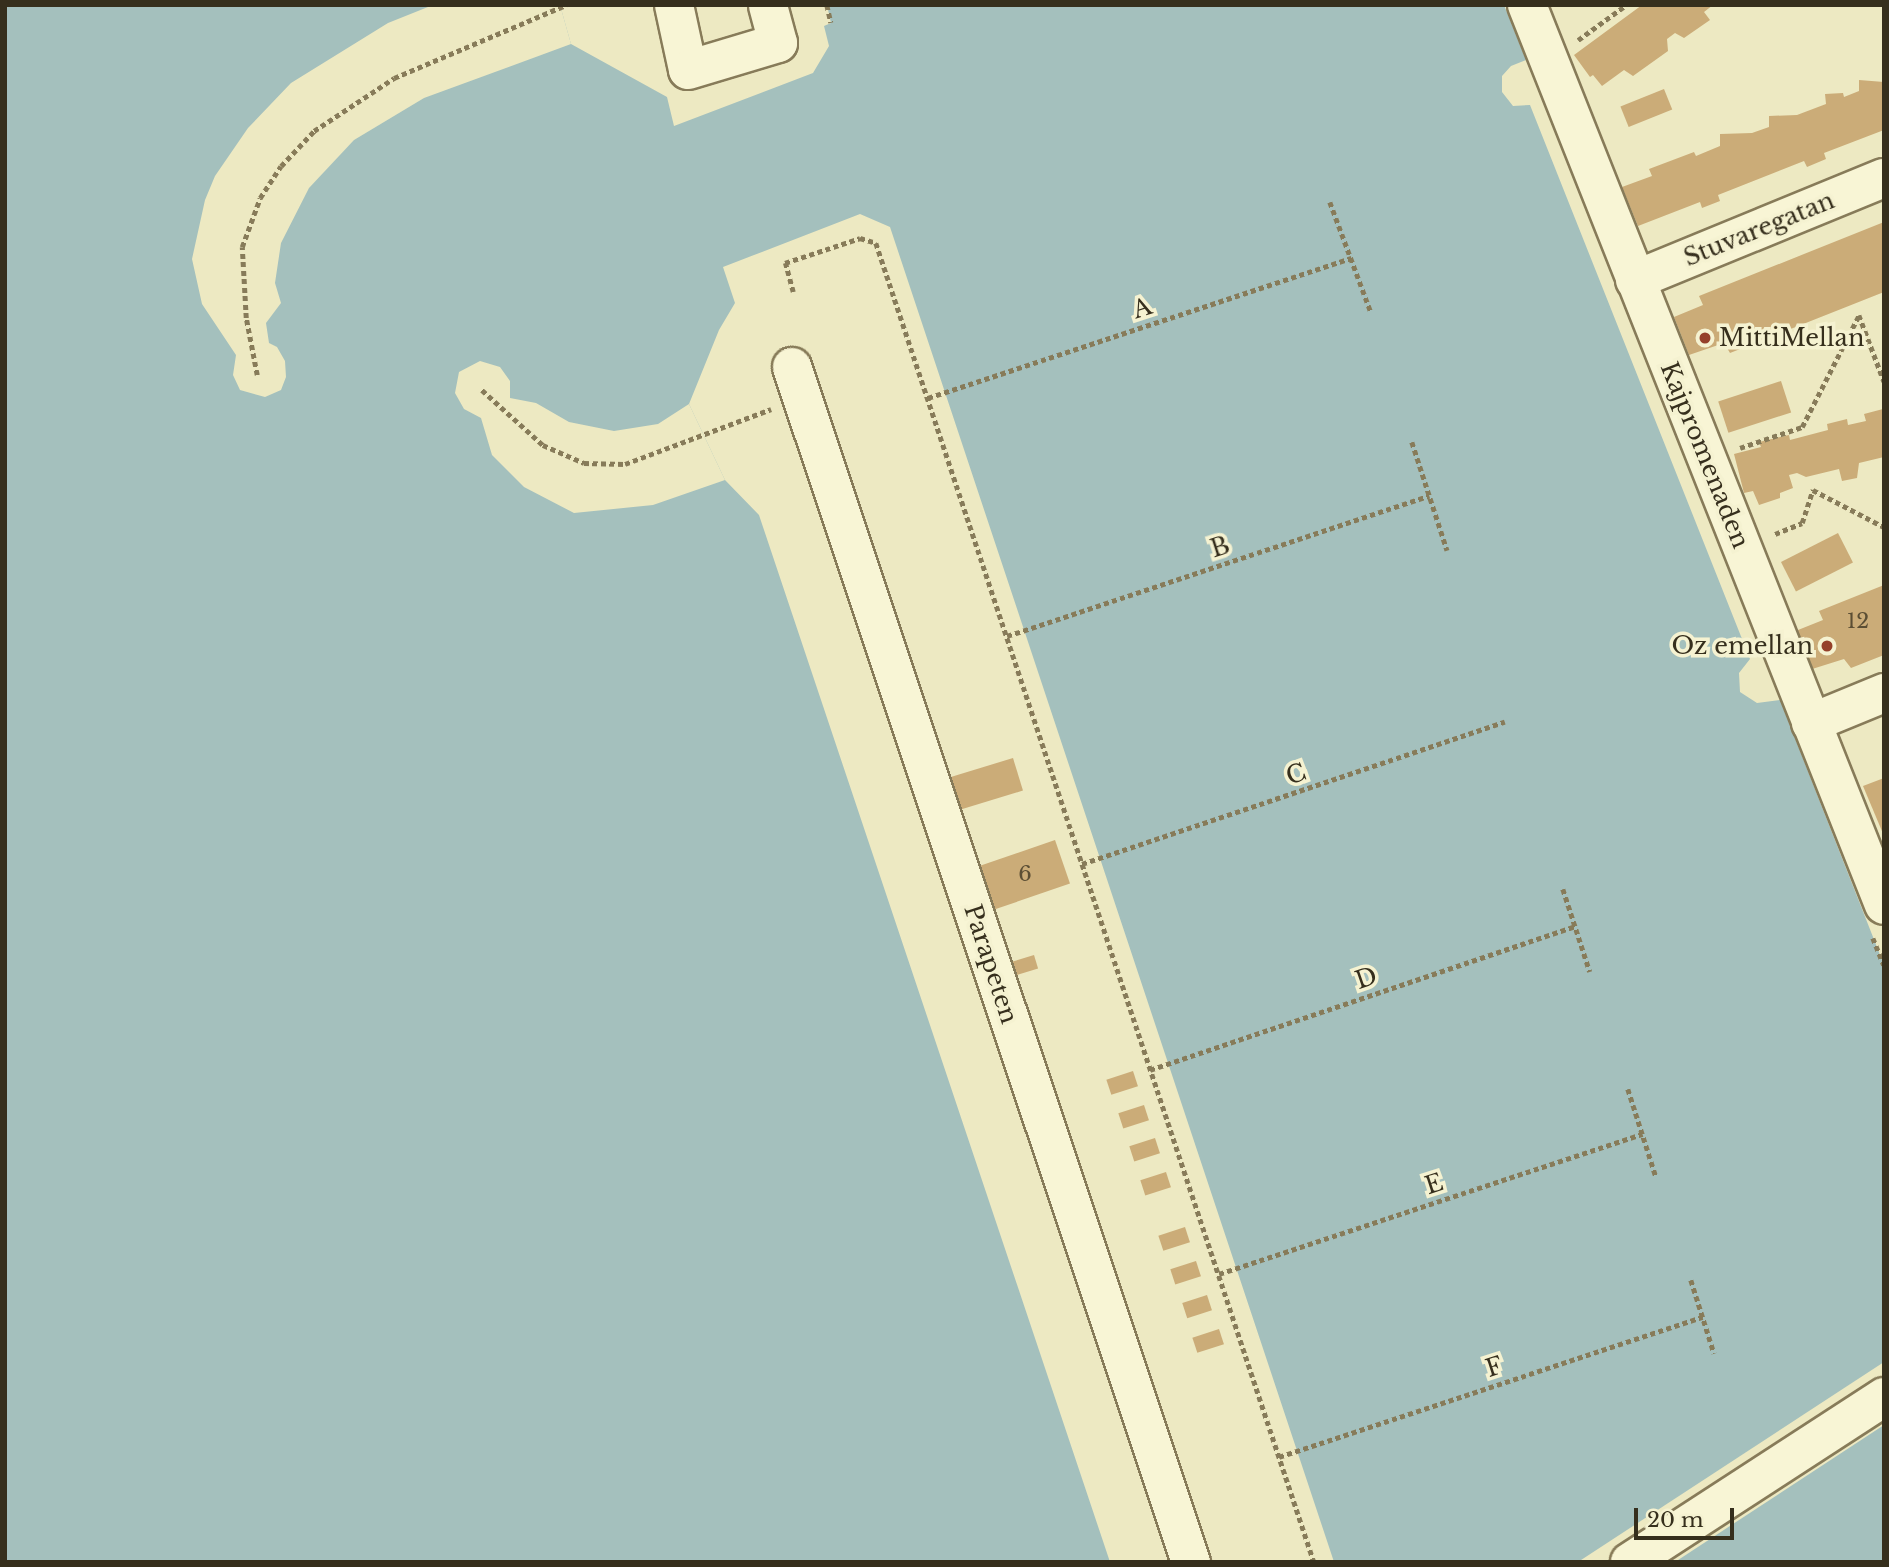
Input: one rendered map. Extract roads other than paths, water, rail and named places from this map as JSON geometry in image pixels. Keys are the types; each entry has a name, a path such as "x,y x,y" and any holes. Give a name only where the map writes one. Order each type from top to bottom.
{"street":[{"path":"674,5 688,70 778,43 768,5"},
{"name":"Kajpromenaden","path":"1527,5 1884,905"},
{"name":"Stuvaregatan","path":"1635,281 1884,178"},
{"name":"Parapeten","path":"797,382 1191,1562"},
{"path":"1811,723 1872,697"},
{"path":"1630,1562 1884,1397"}],"water":[{"path":"5,5 560,5 571,44 667,97 674,126 813,73 829,46 824,26 831,23 827,5 1504,5 1526,60 1511,66 1502,76 1502,92 1513,106 1530,105 1750,659 1739,673 1740,692 1757,703 1780,700 1884,965 1884,1562 1334,1562 890,227 860,214 723,267 735,303 719,330 689,404 725,480 759,515 1110,1562 5,1562"}],"place":[{"name":"MittiMellan","path":"1705,338"},
{"name":"Oz emellan","path":"1827,646"}]}
